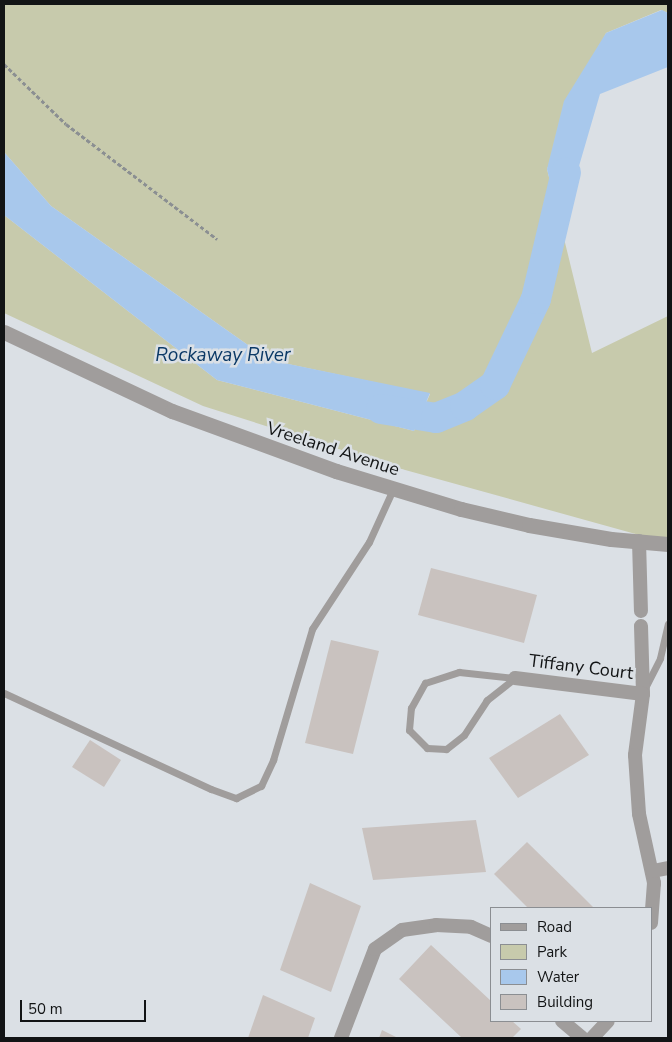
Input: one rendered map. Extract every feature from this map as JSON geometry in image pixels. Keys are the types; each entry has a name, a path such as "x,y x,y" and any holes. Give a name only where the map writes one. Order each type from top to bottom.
{"street":[{"name":"Vreeland Avenue","path":"4,332 180,415 241,439 393,489 460,509 529,525 668,544"},
{"path":"639,541 641,612"},
{"path":"641,626 643,694 635,755 639,814 652,871 651,907"},
{"name":"Tiffany Court","path":"515,678 643,694"},
{"path":"652,871 668,868"},
{"path":"341,1038 375,949 402,930 436,925 471,927 490,936"},
{"path":"563,1022 582,1038"},
{"path":"592,1038 607,1022"}],"lane":[{"path":"4,693 211,790 236,798 261,786 274,760 312,629 369,542 393,489"},
{"path":"643,694 660,658 668,624"},
{"name":"Tiffany Court","path":"459,672 515,678 487,700 464,735 446,749 427,748 409,730 412,708 425,683 459,672"}],"path":[{"path":"4,64 66,124 216,239"}],"green space":[{"path":"4,4 668,4 668,13 661,10 606,33 547,169 592,353 668,316 668,538 650,538 398,468 203,406 4,313 4,215 217,380 414,431 430,394 269,360 51,206 4,152"}],"water":[{"path":"662,10 668,13 668,67 600,94 561,228 547,169 564,101 606,33"},
{"name":"Rockaway River","path":"4,152 51,206 269,360 430,393 414,431 217,380 4,215"}],"building":[{"path":"431,568 537,595 524,643 418,615"},
{"path":"331,640 379,651 353,754 305,743"},
{"path":"560,714 589,755 518,798 489,758"},
{"path":"90,740 121,760 104,787 72,767"},
{"path":"476,820 486,872 373,880 362,828"},
{"path":"527,842 593,907 527,907 494,874"},
{"path":"310,883 361,906 331,992 280,970"},
{"path":"431,945 490,1000 490,1022 513,1022 521,1029 512,1038 462,1038 399,979"},
{"path":"263,995 315,1018 308,1038 248,1038"},
{"path":"382,1030 398,1038 379,1038"}],"waterway":[{"name":"Rockaway River","path":"381,409 436,418 465,406 495,385 536,299 566,172"}]}
